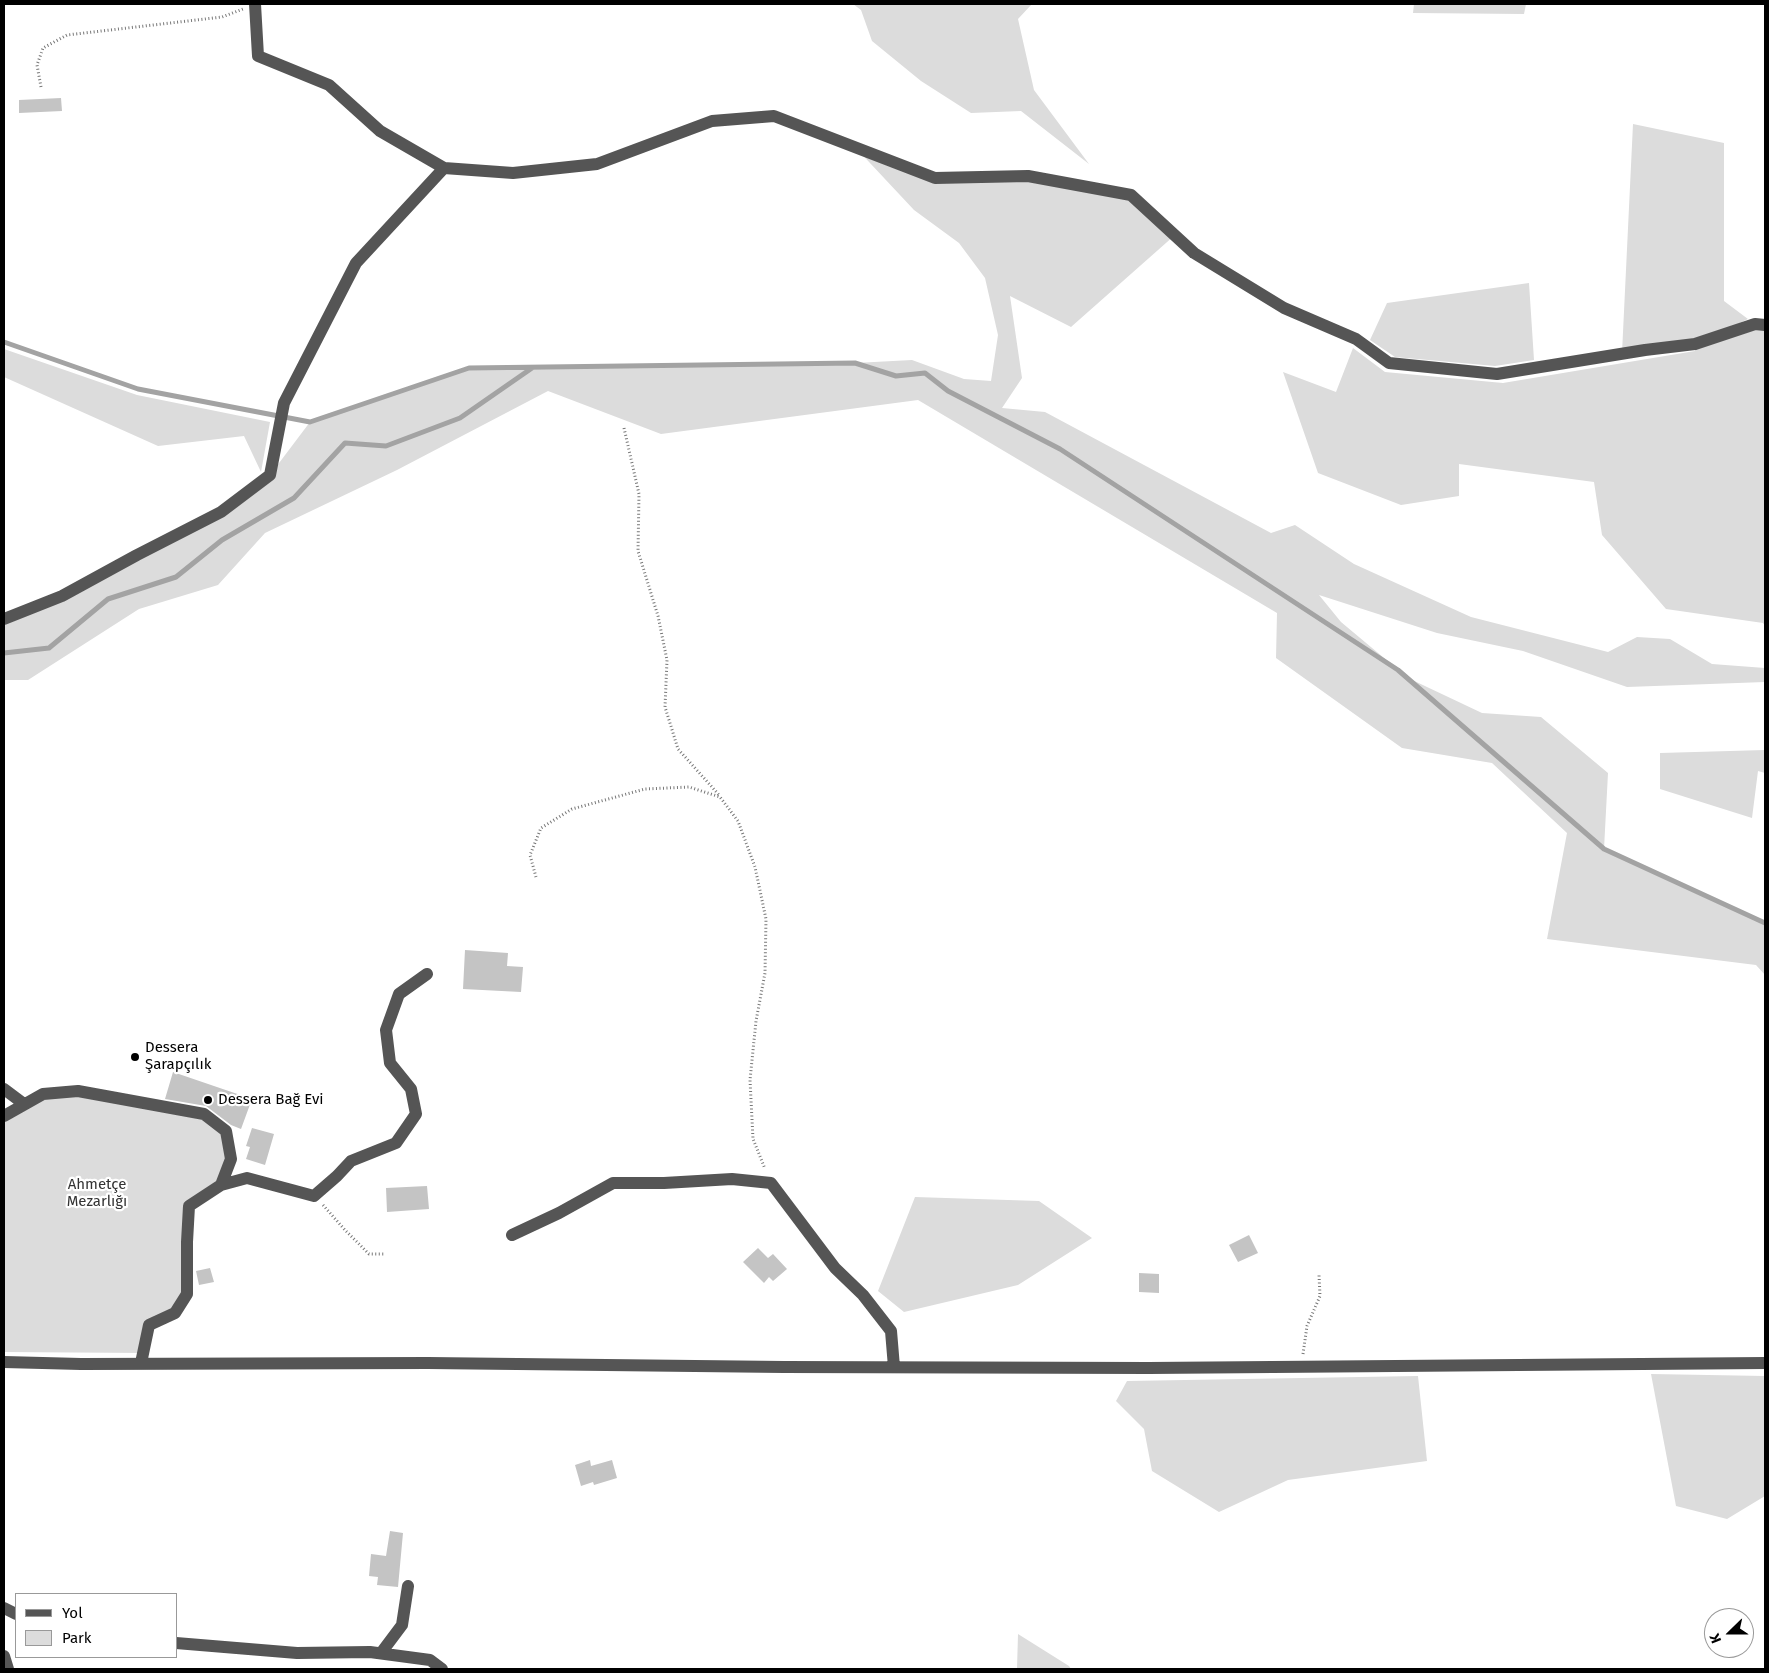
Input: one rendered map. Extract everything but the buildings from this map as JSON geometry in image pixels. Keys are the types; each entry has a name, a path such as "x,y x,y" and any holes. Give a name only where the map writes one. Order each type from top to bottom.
{"street":[{"path":"255,4 258,56 329,85 380,131 444,168 513,173 597,164 712,121 774,116 935,178 1028,176 1131,195 1194,252 1284,308 1356,339 1389,363 1497,374 1637,351 1695,344 1755,324 1765,325"},
{"path":"4,619 62,596 221,512 270,475 284,403 356,262 444,168"},
{"path":"141,1364 149,1325 175,1313 187,1294 189,1206 221,1185 247,1178 314,1196 337,1176 350,1161 396,1143 416,1114 411,1089 390,1063 386,1030 399,994 427,974"},
{"path":"4,1090 24,1104"},
{"path":"4,1116 43,1094 78,1091 204,1114 226,1131 231,1159 221,1185"},
{"path":"512,1235 559,1213 613,1183 664,1183 732,1179 771,1183 835,1268 862,1295 890,1331 894,1367"},
{"path":"4,1362 141,1364 428,1362 1149,1368 1765,1363"},
{"path":"381,1653 402,1625 408,1586"},
{"path":"178,1643 297,1653 381,1653 430,1660 442,1669"},
{"path":"4,1656 8,1669"}],"path":[{"path":"41,87 37,65 43,48 68,35 222,17 255,4"},
{"path":"624,428 639,494 638,551 658,616 667,660 664,707 678,749 720,797 738,821 755,867 766,919 765,973 756,1021 750,1080 753,1139 771,1183"},
{"path":"536,877 530,855 541,828 572,809 645,789 689,787 720,797"},
{"path":"314,1196 344,1230 369,1254 386,1254"},
{"path":"1300,1366 1307,1326 1320,1296 1319,1275"}],"green space":[{"path":"853,4 1032,4 1018,19 1034,90 1089,164 1021,111 971,113 921,81 872,41 861,10"},
{"path":"1414,4 1526,4 1524,14 1413,13"},
{"path":"1633,124 1724,143 1724,301 1748,319 1701,341 1765,325 1765,626 1763,623 1666,609 1602,535 1594,482 1459,464 1459,496 1401,505 1318,473 1283,372 1336,392 1353,348 1385,372 1503,383 1695,351 1695,344 1622,353"},
{"path":"855,147 935,178 1028,176 1131,195 1175,235 1071,327 1010,296 1022,378 1002,408 1045,412 1271,533 1295,525 1354,564 1471,617 1608,652 1637,637 1670,639 1712,664 1765,668 1765,682 1627,687 1523,651 1437,633 1319,595 1341,622 1408,678 1482,713 1541,717 1608,773 1604,849 1765,923 1765,975 1756,965 1547,939 1567,833 1492,763 1402,748 1276,658 1277,613 918,400 661,434 548,391 397,470 265,533 218,585 139,609 28,680 4,680 4,619 221,512 270,475 310,422 469,368 855,363 912,360 964,379 991,381 998,335 985,278 959,243 914,210"},
{"path":"1529,283 1534,360 1495,366 1395,357 1370,340 1387,303"},
{"path":"4,349 137,395 270,422 261,472 244,436 158,446 4,377"},
{"path":"1765,750 1765,773 1758,771 1752,818 1660,789 1660,753"},
{"name":"Ahmetçe Mezarlığı","path":"78,1091 204,1114 226,1131 231,1159 221,1185 189,1206 187,1294 175,1313 149,1325 143,1353 4,1352 4,1116 43,1094"},
{"path":"915,1197 1039,1201 1092,1238 1018,1285 904,1312 878,1291"},
{"path":"1651,1374 1765,1376 1765,1496 1727,1519 1676,1506"},
{"path":"1418,1376 1427,1461 1288,1480 1219,1512 1152,1471 1144,1429 1116,1401 1127,1381"},
{"path":"1018,1634 1069,1666 1071,1669 1017,1669"}],"waterway":[{"path":"4,342 138,389 310,422 469,368 855,363 896,376 925,373 948,391 1060,449 1398,670 1604,849 1765,923"},
{"path":"4,653 49,648 108,599 176,577 222,540 294,498 345,443 386,446 460,418 532,368"}],"place":[{"name":"Dessera Şarapçılık","path":"135,1057"},
{"name":"Dessera Bağ Evi","path":"208,1100"}]}
